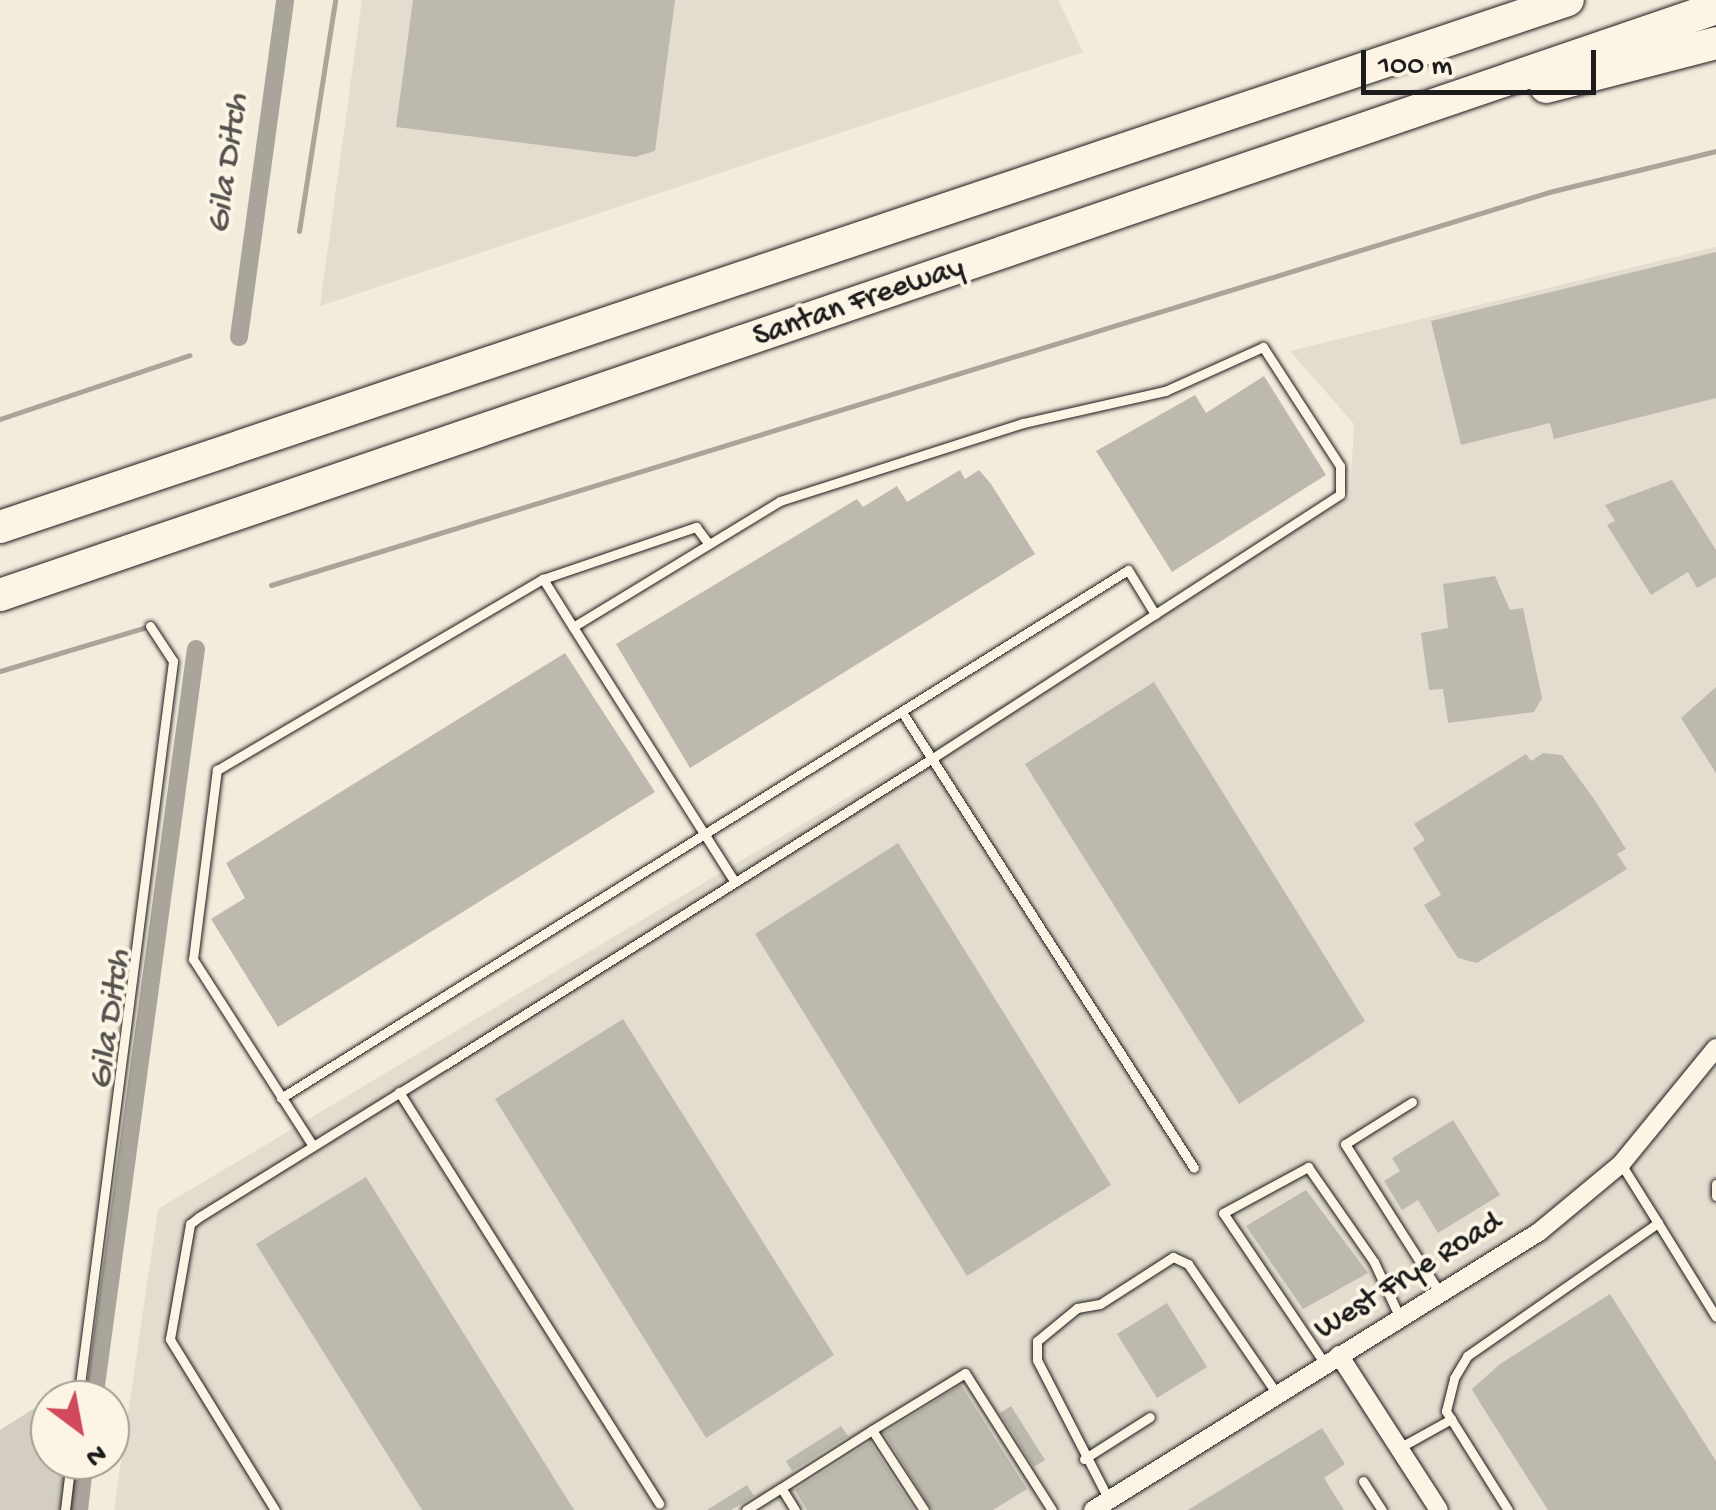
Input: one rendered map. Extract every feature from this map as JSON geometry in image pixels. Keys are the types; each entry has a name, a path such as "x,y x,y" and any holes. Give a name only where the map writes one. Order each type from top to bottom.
{"highway":[{"path":"1420,46 1520,0"},
{"name":"Santan Freeway","path":"0,527 1420,46 1568,0"},
{"name":"Santan Freeway","path":"0,594 1348,138 1716,8"},
{"path":"1348,138 1716,43"}],"street":[{"name":"West Frye Road","path":"1101,1505 1538,1232 1621,1164 1716,1048"},
{"path":"1332,1360 1399,1448 1439,1510"}],"lane":[{"path":"275,1510 168,1331 190,1224 931,759 1340,494 1340,466 1262,347 1165,391 1023,423 780,501 572,627"},
{"path":"313,1146 193,959 217,770 543,578 696,527 709,544"},
{"path":"282,1098 1128,570 1155,614"},
{"path":"543,578 735,882"},
{"path":"81,1380 173,661 150,626"},
{"path":"902,712 1194,1168"},
{"path":"399,1092 659,1504"},
{"path":"1412,1102 1345,1144 1440,1292"},
{"path":"1621,1164 1716,1316"},
{"path":"1332,1360 1223,1212 1308,1167 1374,1262 1400,1318"},
{"path":"1716,1184 1716,1196"},
{"path":"1508,1510 1446,1411 1468,1356 1658,1223"},
{"path":"1101,1505 1084,1458 1037,1360 1037,1341 1077,1308 1100,1304 1173,1257 1188,1264 1278,1394"},
{"path":"746,1510 965,1373 1052,1510"},
{"path":"1084,1458 1150,1416"},
{"path":"1399,1448 1451,1419"},
{"path":"872,1430 924,1510"},
{"path":"66,1510 69,1480"},
{"path":"1363,1481 1382,1510"},
{"path":"781,1488 795,1510"}],"shaded area":[{"path":"362,0 1058,0 1083,52 320,306"},
{"path":"1716,247 1716,1510 114,1510 118,1480 130,1480 130,1401 158,1209 1350,497 1354,424 1290,351"},
{"path":"30,1411 30,1480 69,1480 65,1510 0,1510 0,1430"}],"building":[{"path":"413,0 675,0 655,151 635,157 396,127"},
{"path":"1716,252 1716,398 1554,439 1550,423 1461,445 1431,321"},
{"path":"1264,376 1326,475 1172,572 1096,451 1195,395 1206,413"},
{"path":"960,470 965,479 979,470 1035,554 690,768 616,644 857,499 863,507 897,486 907,502"},
{"path":"1672,480 1716,550 1716,577 1697,588 1688,572 1651,595 1607,525 1615,521 1605,505"},
{"path":"1495,576 1510,610 1523,608 1542,698 1534,712 1448,723 1443,689 1429,690 1421,633 1448,628 1443,584"},
{"path":"565,653 655,792 278,1027 211,919 245,898 226,863"},
{"path":"1154,682 1365,1021 1239,1104 1025,764"},
{"path":"1716,687 1716,773 1681,718"},
{"path":"1543,753 1562,755 1594,799 1626,849 1617,854 1627,869 1477,963 1458,958 1424,905 1441,895 1413,848 1425,840 1414,824 1526,754 1531,761"},
{"path":"898,843 1111,1185 967,1276 755,934"},
{"path":"623,1019 834,1355 706,1438 495,1099"},
{"path":"1453,1120 1500,1195 1438,1233 1418,1200 1402,1210 1384,1181 1400,1171 1392,1158"},
{"path":"366,1177 574,1510 422,1510 256,1244"},
{"path":"1306,1190 1368,1273 1303,1309 1246,1226"},
{"path":"1610,1294 1716,1461 1716,1510 1548,1510 1472,1389 1500,1364"},
{"path":"1167,1303 1207,1367 1157,1398 1117,1334"},
{"path":"961,1385 1027,1489 993,1510 932,1510 884,1433"},
{"path":"1011,1406 1045,1460 1034,1467 1000,1413"},
{"path":"841,1426 848,1436 792,1471 786,1461"},
{"path":"1322,1428 1345,1464 1324,1478 1344,1510 1188,1510"},
{"path":"870,1442 914,1510 807,1510 795,1490"},
{"path":"747,1485 754,1496 731,1510 707,1510"}],"waterway":[{"name":"Gila Ditch","path":"239,337 285,0"},
{"path":"299,231 335,0"},
{"path":"271,585 1549,192 1716,151"},
{"path":"0,419 190,355"},
{"path":"0,671 150,626"},
{"name":"Gila Ditch","path":"97,1380 196,649"},
{"name":"Gila Ditch","path":"79,1510 83,1480"}]}
